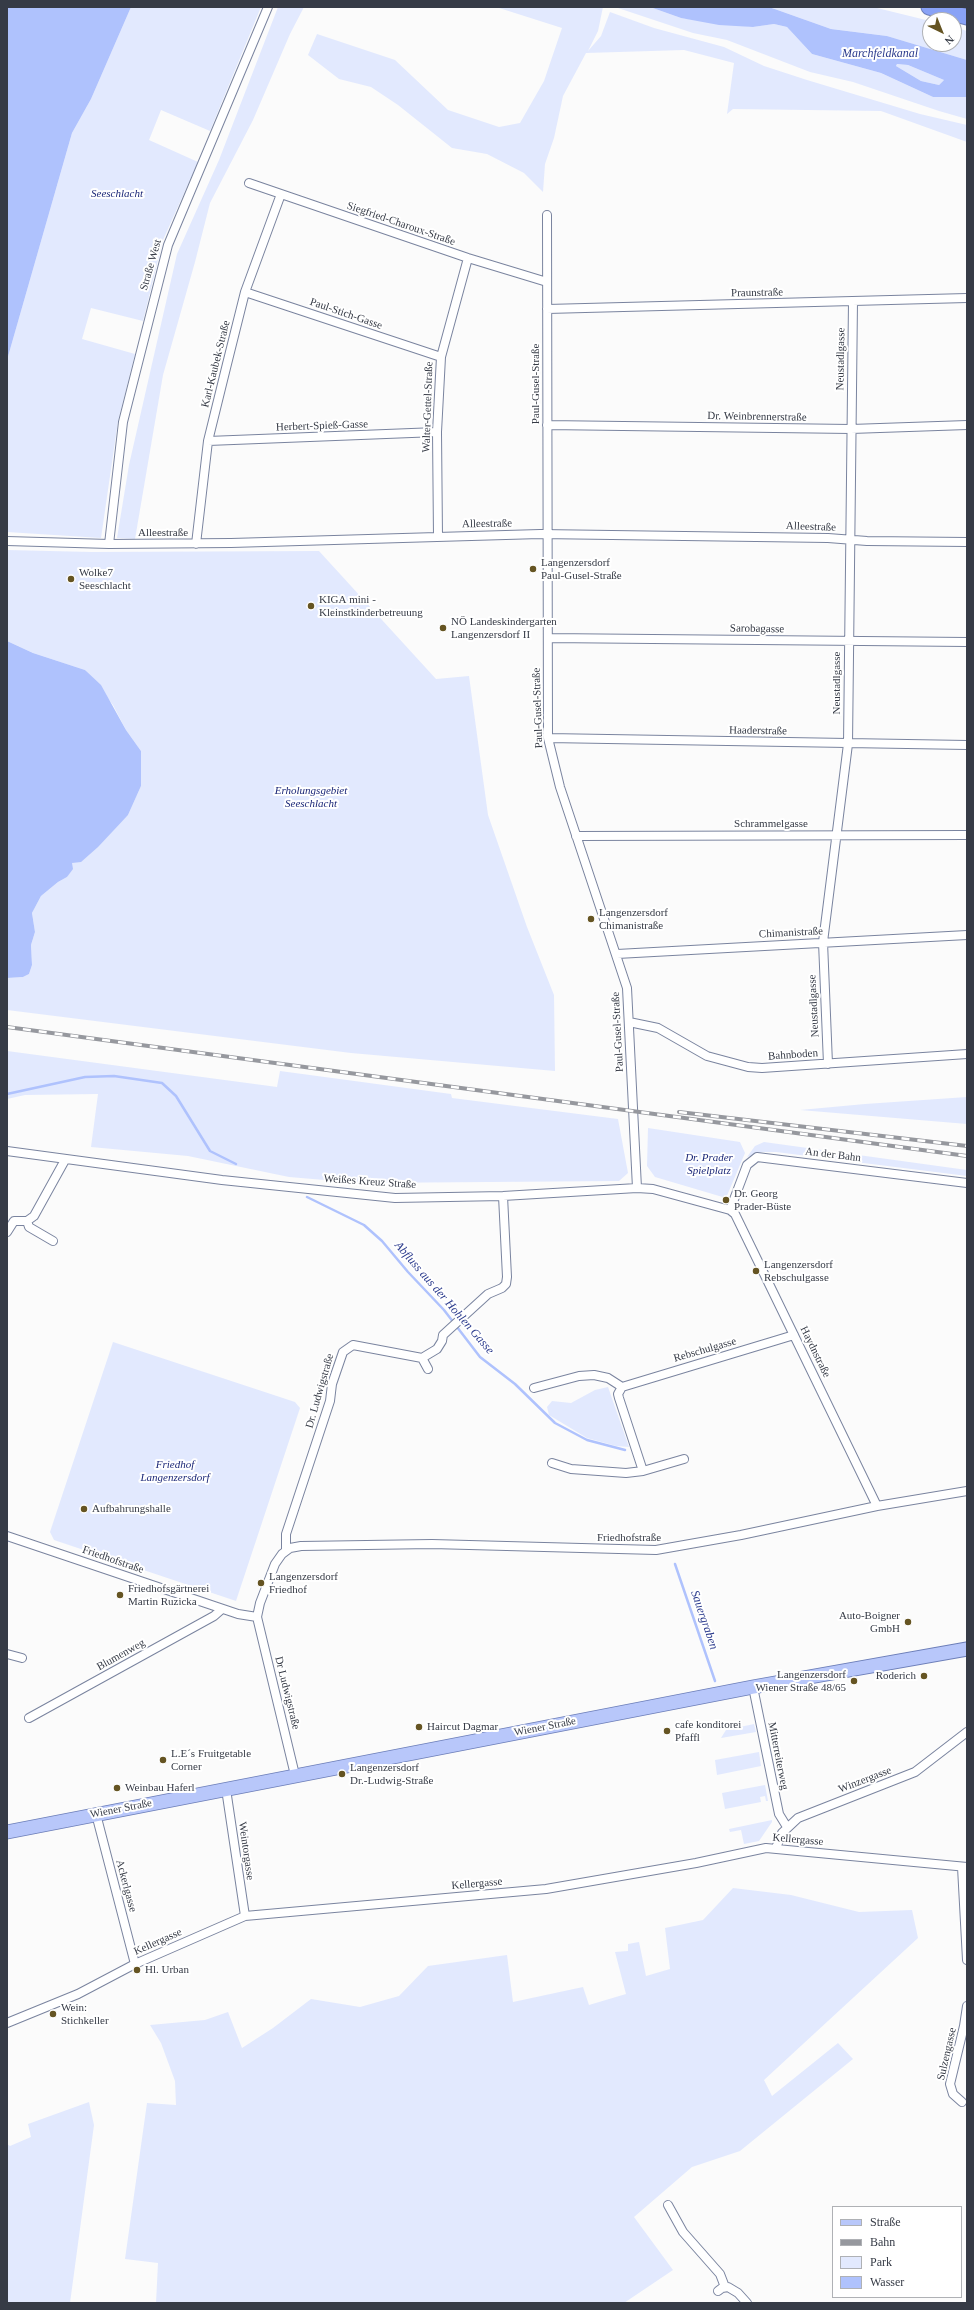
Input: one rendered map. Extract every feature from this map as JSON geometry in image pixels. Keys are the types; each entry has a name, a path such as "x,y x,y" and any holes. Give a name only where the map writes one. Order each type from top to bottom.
{"highway":[{"path":"929,7 967,16"}],"main road":[{"name":"Wiener Straße","path":"7,1832 754,1687 967,1649"}],"street":[{"name":"Straße West","path":"109,544 123,422 168,245 268,7"},
{"name":"Siegfried-Charoux-Straße","path":"249,183 468,258 547,282"},
{"name":"Karl-Kaubek-Straße","path":"196,544 208,441 245,292 281,194"},
{"name":"Paul-Gusel-Straße","path":"546,215 546,534 548,738 553,763 576,836 617,954 628,994 637,1188"},
{"name":"Walter-Gettel-Straße","path":"438,537 437,432 441,357 468,258"},
{"name":"Paul-Stich-Gasse","path":"245,292 441,357"},
{"name":"Praunstraße","path":"547,309 967,298"},
{"name":"Neustadlgasse","path":"828,1064 823,942 848,744 849,539 853,302"},
{"name":"Dr. Weinbrennerstraße","path":"547,425 851,429 967,425"},
{"name":"Herbert-Spieß-Gasse","path":"208,441 437,432"},
{"name":"Alleestraße","path":"7,541 109,544 196,544 546,534 967,542"},
{"name":"Sarobagasse","path":"548,638 967,642"},
{"name":"Haaderstraße","path":"548,738 967,745"},
{"name":"Schrammelgasse","path":"576,836 967,835"},
{"name":"Chimanistraße","path":"617,954 967,935"},
{"name":"Bahnboden","path":"629,1022 658,1028 707,1056 735,1065 762,1068 967,1054"},
{"name":"Weißes Kreuz Straße","path":"7,1151 222,1180 395,1198 503,1196 637,1188 653,1189 730,1210"},
{"name":"An der Bahn","path":"730,1210 747,1165 757,1157 967,1183"},
{"path":"7,1232 14,1222 27,1221 34,1216 65,1160"},
{"path":"428,1368 422,1358 437,1349 442,1341 443,1335 488,1294 502,1288 506,1284 503,1196"},
{"name":"Haydnstraße","path":"730,1210 736,1214 877,1506"},
{"path":"27,1221 29,1227 53,1241"},
{"name":"Rebschulgasse","path":"622,1387 794,1335"},
{"name":"Dr. Ludwigstraße","path":"286,1550 286,1534 330,1401 332,1384 343,1352 353,1345 422,1358"},
{"path":"534,1388 579,1376 594,1375 608,1378 622,1387 618,1394 643,1471"},
{"path":"552,1463 571,1469 626,1473 643,1471 684,1458"},
{"name":"Friedhofstraße","path":"286,1550 301,1546 432,1544 656,1550 741,1535 877,1506 967,1491"},
{"name":"Friedhofstraße","path":"7,1536 222,1609 238,1614 257,1617"},
{"path":"257,1617 260,1604 278,1558 286,1550"},
{"name":"Blumenweg","path":"29,1718 214,1616 222,1609"},
{"name":"Dr Ludwigstraße","path":"257,1617 296,1775"},
{"path":"7,1654 22,1658"},
{"name":"Mitterreiterweg","path":"754,1687 779,1814 787,1827"},
{"name":"Winzergasse","path":"776,1848 780,1836 787,1827 808,1814 915,1772 967,1732"},
{"name":"Weintorgasse","path":"226,1789 245,1916"},
{"name":"Ackerlgasse","path":"96,1814 135,1964"},
{"name":"Kellergasse","path":"7,2023 78,1994 135,1964 245,1916 546,1889 696,1863 756,1849 776,1848 964,1867"},
{"path":"964,1867 967,1960"},
{"name":"Sulzengasse","path":"962,2102 953,2094 950,2084 964,2026 967,2006"},
{"path":"668,2205 683,2232 720,2274 722,2289 738,2293 747,2303"}],"green space":[{"name":"Seeschlacht","path":"131,7 261,7 210,131 161,110 149,140 198,162 163,240 143,321 91,308 82,339 135,354 118,421 101,538 7,532 7,360 72,133 91,99"},
{"path":"278,7 304,7 290,34 253,120 210,203 163,375 135,539 117,538 129,465 177,254 219,160"},
{"path":"496,7 603,7 598,31 588,51 601,36 610,12 654,28 724,47 764,66 807,80 920,114 967,125 967,142 881,111 733,109 727,114 734,63 684,50 586,53 563,96 554,138 545,164 543,192 524,173 487,154 452,148 398,105 371,87 339,79 308,55 317,34 395,60 448,110 499,127 520,123 544,81 562,28"},
{"path":"615,7 650,7 681,18 753,27 774,24 787,27 812,54 881,73 933,97 967,97 967,119 853,82 810,72 727,40 693,33"},
{"path":"769,7 873,7 922,19 922,46 887,36 831,29"},
{"path":"962,29 967,31 967,60 940,52 962,52"},
{"path":"897,64 908,65 944,80 939,85 921,81 896,66"},
{"name":"Erholungsgebiet Seeschlacht","path":"7,550 92,552 319,551 436,679 469,676 488,815 527,927 554,995 555,1071 351,1053 7,1010 7,978 23,977 29,974 32,965 31,945 35,932 32,913 41,896 58,882 67,877 72,863 128,815 141,786 141,751 126,730 113,705 85,670 33,653 7,641"},
{"path":"7,1051 277,1087 280,1071 451,1094 452,1098 618,1119 628,1173 619,1181 360,1183 289,1177 188,1156 91,1147 98,1094 25,1095 7,1099"},
{"path":"967,1097 967,1124 800,1110 865,1104"},
{"name":"Dr. Prader Spielplatz","path":"648,1128 740,1142 745,1153 726,1198 655,1177 647,1166"},
{"path":"764,1142 967,1170 967,1176 776,1152 763,1152 747,1157 755,1146"},
{"name":"Friedhof Langenzersdorf","path":"113,1342 295,1402 300,1408 236,1601 54,1540 50,1532"},
{"path":"608,1387 629,1447 616,1446 587,1438 549,1415 547,1407 552,1401 571,1403 595,1390"},
{"path":"754,1724 756,1732 721,1738 726,1730"},
{"path":"759,1752 761,1766 717,1775 715,1760"},
{"path":"765,1785 768,1801 766,1801 765,1796 760,1797 761,1802 725,1809 722,1793"},
{"path":"772,1820 759,1841 744,1844 741,1830 730,1832 729,1829"},
{"path":"733,1888 791,1895 859,1912 912,1910 918,1938 764,2080 772,2096 838,2043 853,2059 740,2151 692,2167 634,2217 673,2270 624,2303 156,2303 158,2263 125,2259 147,2103 176,2105 175,2081 161,2043 150,2025 205,2020 228,2012 242,2048 273,2028 311,1999 360,2007 399,1996 428,1966 507,1955 513,2002 583,1987 589,2005 626,1994 615,1952 628,1951 628,1944 639,1942 646,1976 670,1969 665,1928 703,1920"},
{"path":"89,2102 94,2125 70,2303 7,2303 7,2144 10,2146 31,2137 28,2124"}],"water":[{"path":"7,7 131,7 91,99 72,133 7,360"},
{"name":"Marchfeldkanal","path":"650,7 769,7 831,29 887,36 922,46 922,52 940,52 967,60 967,97 933,97 881,73 812,54 787,27 774,24 753,27 719,25 681,18","holes":["897,64 908,65 944,80 939,85 921,81 896,66"]},
{"path":"7,641 33,653 85,670 101,685 126,730 141,751 141,786 128,815 98,847 81,862 72,863 73,869 67,877 58,882 41,896 32,913 35,932 31,945 32,965 29,974 23,977 7,978"}],"waterway":[{"name":"Abfluss aus der Hohlen Gasse","path":"7,1094 85,1077 114,1076 162,1083 176,1096 210,1151 236,1164"},
{"name":"Abfluss aus der Hohlen Gasse","path":"307,1197 364,1225 382,1241 408,1272 444,1310 480,1357 515,1384 555,1423 587,1440 625,1450"},
{"name":"Sauergraben","path":"675,1564 715,1681"}],"railway":[{"path":"7,1027 967,1156"},
{"path":"679,1112 967,1146"}],"place":[{"name":"Langenzersdorf Paul-Gusel-Straße","path":"533,569"},
{"name":"Wolke7 Seeschlacht","path":"71,579"},
{"name":"KIGA mini - Kleinstkinderbetreuung","path":"311,606"},
{"name":"NÖ Landeskindergarten Langenzersdorf II","path":"443,628"},
{"name":"Langenzersdorf Chimanistraße","path":"591,919"},
{"name":"Dr. Georg Prader-Büste","path":"726,1200"},
{"name":"Langenzersdorf Rebschulgasse","path":"756,1271"},
{"name":"Aufbahrungshalle","path":"84,1509"},
{"name":"Langenzersdorf Friedhof","path":"261,1583"},
{"name":"Friedhofsgärtnerei Martin Ruzicka","path":"120,1595"},
{"name":"Auto-Boigner GmbH","path":"908,1622"},
{"name":"Roderich","path":"924,1676"},
{"name":"Langenzersdorf Wiener Straße 48/65","path":"854,1681"},
{"name":"Haircut Dagmar","path":"419,1727"},
{"name":"cafe konditorei Pfaffl","path":"667,1731"},
{"name":"L.E´s Fruitgetable Corner","path":"163,1760"},
{"name":"Langenzersdorf Dr.-Ludwig-Straße","path":"342,1774"},
{"name":"Weinbau Haferl","path":"117,1788"},
{"name":"Hl. Urban","path":"137,1970"},
{"name":"Wein: Stichkeller","path":"53,2014"}]}
